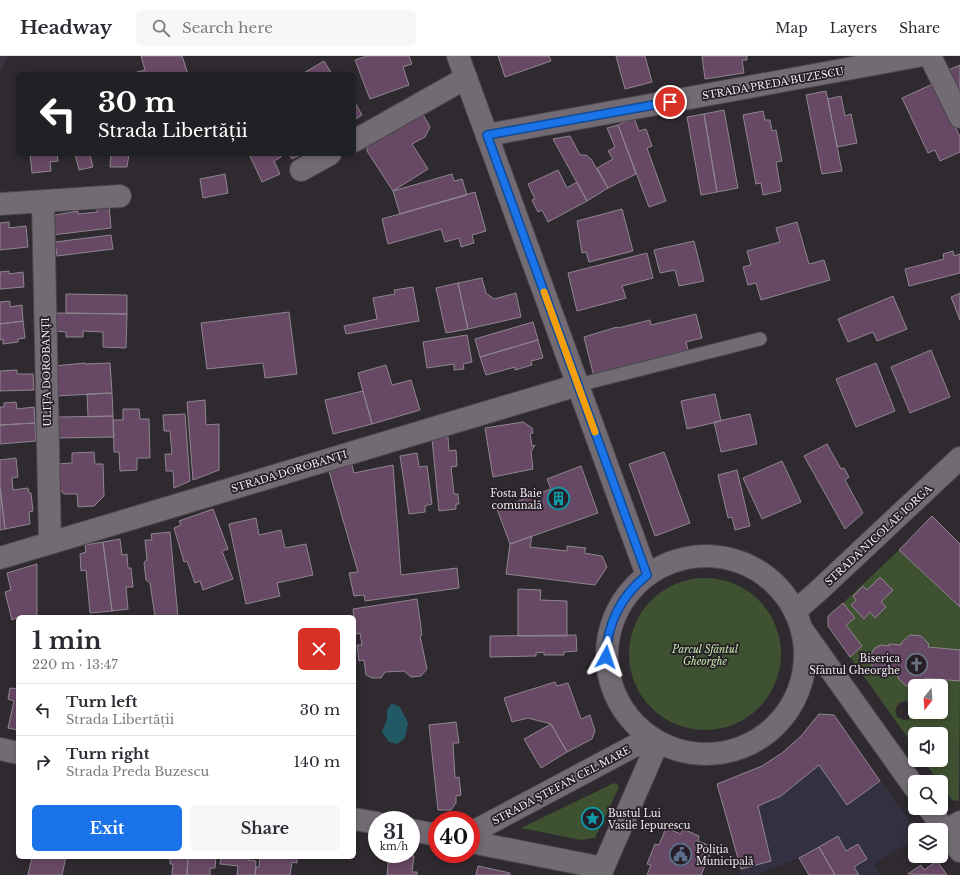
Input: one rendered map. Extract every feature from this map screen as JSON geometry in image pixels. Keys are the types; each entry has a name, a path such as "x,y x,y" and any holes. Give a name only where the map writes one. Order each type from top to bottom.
{"street":[{"path":"458,56 647,575"},
{"name":"STRADA PREDA BUZESCU","path":"487,135 918,56"},
{"path":"930,56 960,117"},
{"path":"356,139 466,78"},
{"path":"301,170 326,156"},
{"path":"0,204 120,196"},
{"name":"ULIȚA DOROBANȚI","path":"44,202 50,542"},
{"name":"STRADA DOROBANȚI","path":"0,558 578,385"},
{"name":"STRADA NICOLAE IORGA","path":"798,620 816,593 960,458"},
{"path":"798,620 805,656 801,683 786,713 767,733 742,747 717,753 690,753 655,740 631,720 619,703 611,684 606,657 610,630 620,605 632,589 647,575 665,565 684,558 705,556 725,558 751,567 768,578 783,593 798,620 908,778"},
{"path":"480,844 601,872 655,740"},
{"name":"STRADA ȘTEFAN CEL MARE","path":"480,828 655,740"},
{"path":"0,749 16,753"},
{"path":"939,815 953,826 960,851"},
{"path":"356,819 368,821"}],"lane":[{"path":"578,385 760,339"}],"shaded area":[{"path":"0,56 8,56 0,72"},
{"path":"819,714 834,715 911,823 908,823 908,843 874,864 881,875 835,875 799,858 756,875 742,875 717,784 762,766 782,753 801,736"}],"green space":[{"path":"899,550 960,607 960,650 928,647 929,644 921,636 910,635 902,642 901,645 889,644 889,646 878,647 872,653 870,661 886,672 886,674 898,675 898,678 908,686 908,702 906,701 899,703 895,710 897,717 904,720 948,719 948,680 960,681 959,801 952,800 948,795 948,775 934,775 928,767 948,767 948,727 908,727 908,738 850,657 862,646 846,625 843,603","holes":["880,577 893,590 881,602 886,607 875,617 870,612 864,619 851,605 856,600 853,596 863,586 867,590"]},
{"name":"Parcul Sfântul Gheorghe","path":"712,578 734,583 747,590 759,600 769,612 776,625 780,639 780,669 776,683 769,696 759,708 747,718 734,725 720,729 698,730 676,725 663,718 651,708 641,696 634,683 630,669 629,647 634,625 641,612 651,600 663,590 676,583 690,579"},
{"path":"614,783 619,787 595,838 581,840 521,828"}],"water":[{"path":"392,703 400,707 408,723 405,738 397,744 389,742 382,732 387,719 387,710"}],"building":[{"path":"141,56 182,56 187,72 138,72 145,70"},
{"path":"367,56 409,56 412,64 403,67 409,85 370,99 355,60"},
{"path":"498,56 549,56 551,61 505,77"},
{"path":"616,56 645,56 652,82 625,89"},
{"path":"702,56 747,56 747,60 742,60 744,73 705,79"},
{"path":"324,61 331,72 305,72"},
{"path":"960,65 960,100 946,71"},
{"path":"935,83 960,137 960,152 940,161 935,150 928,153 902,98"},
{"path":"826,91 842,171 822,174 806,95"},
{"path":"841,96 845,116 851,114 857,143 837,147 828,99"},
{"path":"356,104 362,115 356,119"},
{"path":"420,109 430,127 425,137 412,144 428,169 393,191 367,151 368,139"},
{"path":"724,110 738,188 717,192 704,114"},
{"path":"763,111 765,120 770,120 772,131 776,130 782,161 776,162 781,191 763,195 761,183 756,184 743,115"},
{"path":"704,114 717,192 701,195 687,117"},
{"path":"634,118 639,131 646,129 652,146 647,148 666,201 649,207 618,125"},
{"path":"618,125 636,174 608,188 597,168 613,159 608,151 615,147 607,128"},
{"path":"570,136 580,155 586,155 591,159 608,188 587,201 553,139"},
{"path":"30,156 57,156 58,161 50,162 51,171 32,173"},
{"path":"76,156 90,156 93,167 79,170"},
{"path":"111,156 129,156 127,167 110,167"},
{"path":"250,156 281,156 274,161 280,174 262,182"},
{"path":"290,156 298,156 292,159"},
{"path":"558,170 567,188 577,182 587,201 548,222 542,210 538,212 532,200 535,199 528,184"},
{"path":"225,174 228,193 203,198 200,179"},
{"path":"452,174 454,181 462,179 467,195 400,214 393,191"},
{"path":"475,192 486,231 472,235 474,243 461,247 459,238 445,242 441,229 388,244 382,219"},
{"path":"109,204 111,228 52,235 50,216 78,211 78,214 97,212 97,206"},
{"path":"622,209 633,251 589,262 586,252 582,253 577,221"},
{"path":"9,222 9,228 26,226 28,247 0,250 0,223"},
{"path":"797,222 809,264 824,260 830,280 761,300 756,283 748,285 743,267 751,265 747,251 780,242 776,228"},
{"path":"111,235 113,249 57,256 55,242"},
{"path":"694,241 704,281 679,286 675,270 660,273 654,250"},
{"path":"953,251 954,256 960,254 960,273 909,286 905,269 944,259 943,254"},
{"path":"647,253 653,278 622,286 626,298 577,311 568,273"},
{"path":"9,271 9,274 23,272 24,287 0,289 0,272"},
{"path":"482,278 486,293 494,299 516,293 521,317 468,329 458,283"},
{"path":"458,283 468,329 446,333 436,288"},
{"path":"413,287 419,321 346,334 344,326 377,319 373,298 395,294 394,290"},
{"path":"960,293 960,320 951,297"},
{"path":"66,294 127,295 127,314 66,313"},
{"path":"893,296 907,329 877,341 873,332 848,342 838,319"},
{"path":"10,301 10,307 22,305 23,321 0,324 0,302"},
{"path":"289,312 297,374 265,378 263,363 207,369 201,323"},
{"path":"55,313 127,314 126,348 103,347 103,332 83,331 83,337 66,337 66,332 55,331"},
{"path":"696,314 702,338 686,342 688,350 594,377 584,337 617,327 650,320 651,325"},
{"path":"23,321 25,338 18,339 18,342 3,344 3,339 0,340 0,324"},
{"path":"533,322 538,340 480,357 475,339"},
{"path":"467,335 472,362 463,364 464,369 454,370 454,364 427,368 423,342"},
{"path":"538,340 543,358 531,361 532,365 515,370 515,367 486,375 480,357"},
{"path":"931,350 950,397 910,413 891,367"},
{"path":"85,363 110,363 112,393 56,396 54,366"},
{"path":"876,363 895,411 856,427 836,379"},
{"path":"386,365 392,385 411,380 420,410 372,424 358,373"},
{"path":"17,370 17,374 33,374 34,390 0,391 0,371"},
{"path":"363,391 372,424 333,434 325,400"},
{"path":"112,393 113,416 88,417 87,394"},
{"path":"715,394 721,421 687,429 681,401"},
{"path":"205,400 206,425 219,424 219,470 193,480 187,402"},
{"path":"16,402 17,409 34,407 35,423 0,425 0,407 4,407 4,403"},
{"path":"123,409 139,409 140,419 149,419 150,458 137,458 137,470 120,471 119,452 114,452 113,420 123,420"},
{"path":"185,414 190,481 174,488 173,471 166,471 165,454 172,454 170,431 164,431 163,415"},
{"path":"750,414 757,444 721,452 714,422"},
{"path":"113,416 114,437 58,438 58,417"},
{"path":"523,422 532,428 533,433 530,434 532,446 535,445 531,452 533,469 493,477 485,428"},
{"path":"35,423 36,441 0,444 0,425"},
{"path":"448,437 449,451 456,450 457,466 451,467 454,494 458,494 459,504 456,504 456,509 439,511 432,439"},
{"path":"827,444 841,469 844,468 849,477 845,480 863,513 845,529 804,456"},
{"path":"94,452 95,464 103,464 104,496 94,506 78,507 77,494 64,494 58,487 57,464 72,463 72,453"},
{"path":"664,452 690,523 655,536 629,464"},
{"path":"417,453 419,467 427,466 432,504 425,506 425,512 409,514 400,456"},
{"path":"16,458 18,477 12,478 13,490 28,488 29,493 31,493 33,511 29,512 30,524 5,529 0,487 0,460"},
{"path":"350,458 354,473 393,465 401,575 457,568 459,588 365,601 364,595 354,596 349,573 358,572 327,464"},
{"path":"782,461 801,502 762,519 743,478"},
{"name":"Fosta Baie comunală","path":"581,466 598,513 510,544 497,509 551,489 547,479"},
{"path":"737,470 750,526 735,530 732,517 728,518 718,475"},
{"path":"0,487 5,529 0,530"},
{"path":"213,509 228,549 222,551 233,579 203,590 200,581 195,583 187,561 184,562 174,528 181,525 179,521"},
{"path":"932,516 960,544 960,607 899,550"},
{"path":"256,518 259,535 281,530 285,548 306,544 313,575 277,583 280,596 246,604 229,524"},
{"path":"170,532 178,615 155,615 150,583 146,580 144,563 147,559 145,540 152,540 151,534"},
{"path":"532,536 530,547 567,551 567,546 586,548 584,553 602,556 607,567 595,585 506,574 510,544"},
{"path":"120,539 122,555 127,554 128,568 131,568 133,587 126,587 128,609 112,611 103,542"},
{"path":"103,542 112,611 90,613 86,570 81,571 80,554 86,552 85,545"},
{"path":"37,564 37,615 16,615 16,618 12,620 5,592 11,590 7,573"},
{"path":"880,577 893,590 881,602 886,607 875,618 870,612 864,619 851,605 856,600 853,596 863,586 867,590"},
{"path":"518,589 541,590 540,600 567,601 567,636 518,636"},
{"path":"417,599 422,635 420,636 427,669 421,676 411,677 404,671 385,672 381,678 372,678 366,675 364,660 359,661 357,645 362,645 360,633 356,634 356,615 354,615 353,609"},
{"path":"843,603 855,618 846,625 862,646 850,657 828,626 828,616"},
{"path":"576,635 577,651 564,652 564,655 544,655 544,652 536,653 536,656 490,657 490,636"},
{"name":"Biserica Sfântul Gheorghe","path":"910,635 921,636 929,644 928,647 960,650 960,681 925,678 908,679 908,686 906,686 898,678 898,675 886,674 886,672 879,671 873,667 870,661 871,654 875,648 881,645 889,646 889,644 901,645 902,642"},
{"path":"555,682 557,686 568,683 581,719 590,715 595,731 592,739 567,752 551,724 528,718 512,722 504,698"},
{"path":"10,688 16,689 16,730 8,728 14,701 8,699"},
{"path":"819,714 834,715 880,781 847,805 819,765 781,796 758,806 771,861 741,869 717,784 762,766 782,753 801,736"},
{"path":"456,722 459,743 453,743 455,778 459,777 461,795 456,796 456,803 451,810 438,810 429,725"},
{"path":"551,724 567,752 541,768 524,739"},
{"name":"Poliția Municipală","path":"666,828 681,834 683,829 699,836 698,841 713,847 701,875 647,875 651,865 647,864 655,844 659,845"},
{"path":"838,836 846,851 858,844 867,859 854,867 859,875 835,875 819,847"},
{"path":"819,847 835,875 809,875 799,858"},
{"path":"32,859 66,859 62,875 28,875"},
{"path":"170,859 188,859 187,875 172,875 173,864 170,864"},
{"path":"188,859 216,859 215,868 210,868 210,875 187,875"},
{"path":"221,859 248,859 256,861 255,875 237,875 238,866 220,864"},
{"path":"260,859 297,859 297,863 292,862 290,875 255,875 256,867 259,867"},
{"path":"388,863 413,863 412,872 417,872 417,875 387,875"},
{"path":"934,863 938,863 947,875 908,874 921,865 924,870"},
{"path":"478,866 510,873 510,875 476,875"}],"slow traffic":[{"path":"544,292 595,432"}],"place":[{"name":"Fosta Baie comunală","path":"558,499"},
{"name":"Biserica Sfântul Gheorghe","path":"916,664"},
{"name":"Bustul Lui Vasile Iepurescu","path":"593,819"},
{"name":"Poliția Municipală","path":"680,855"}],"route":[{"path":"606,657 608,637 613,618 627,594 647,575 487,135 670,102"}]}
